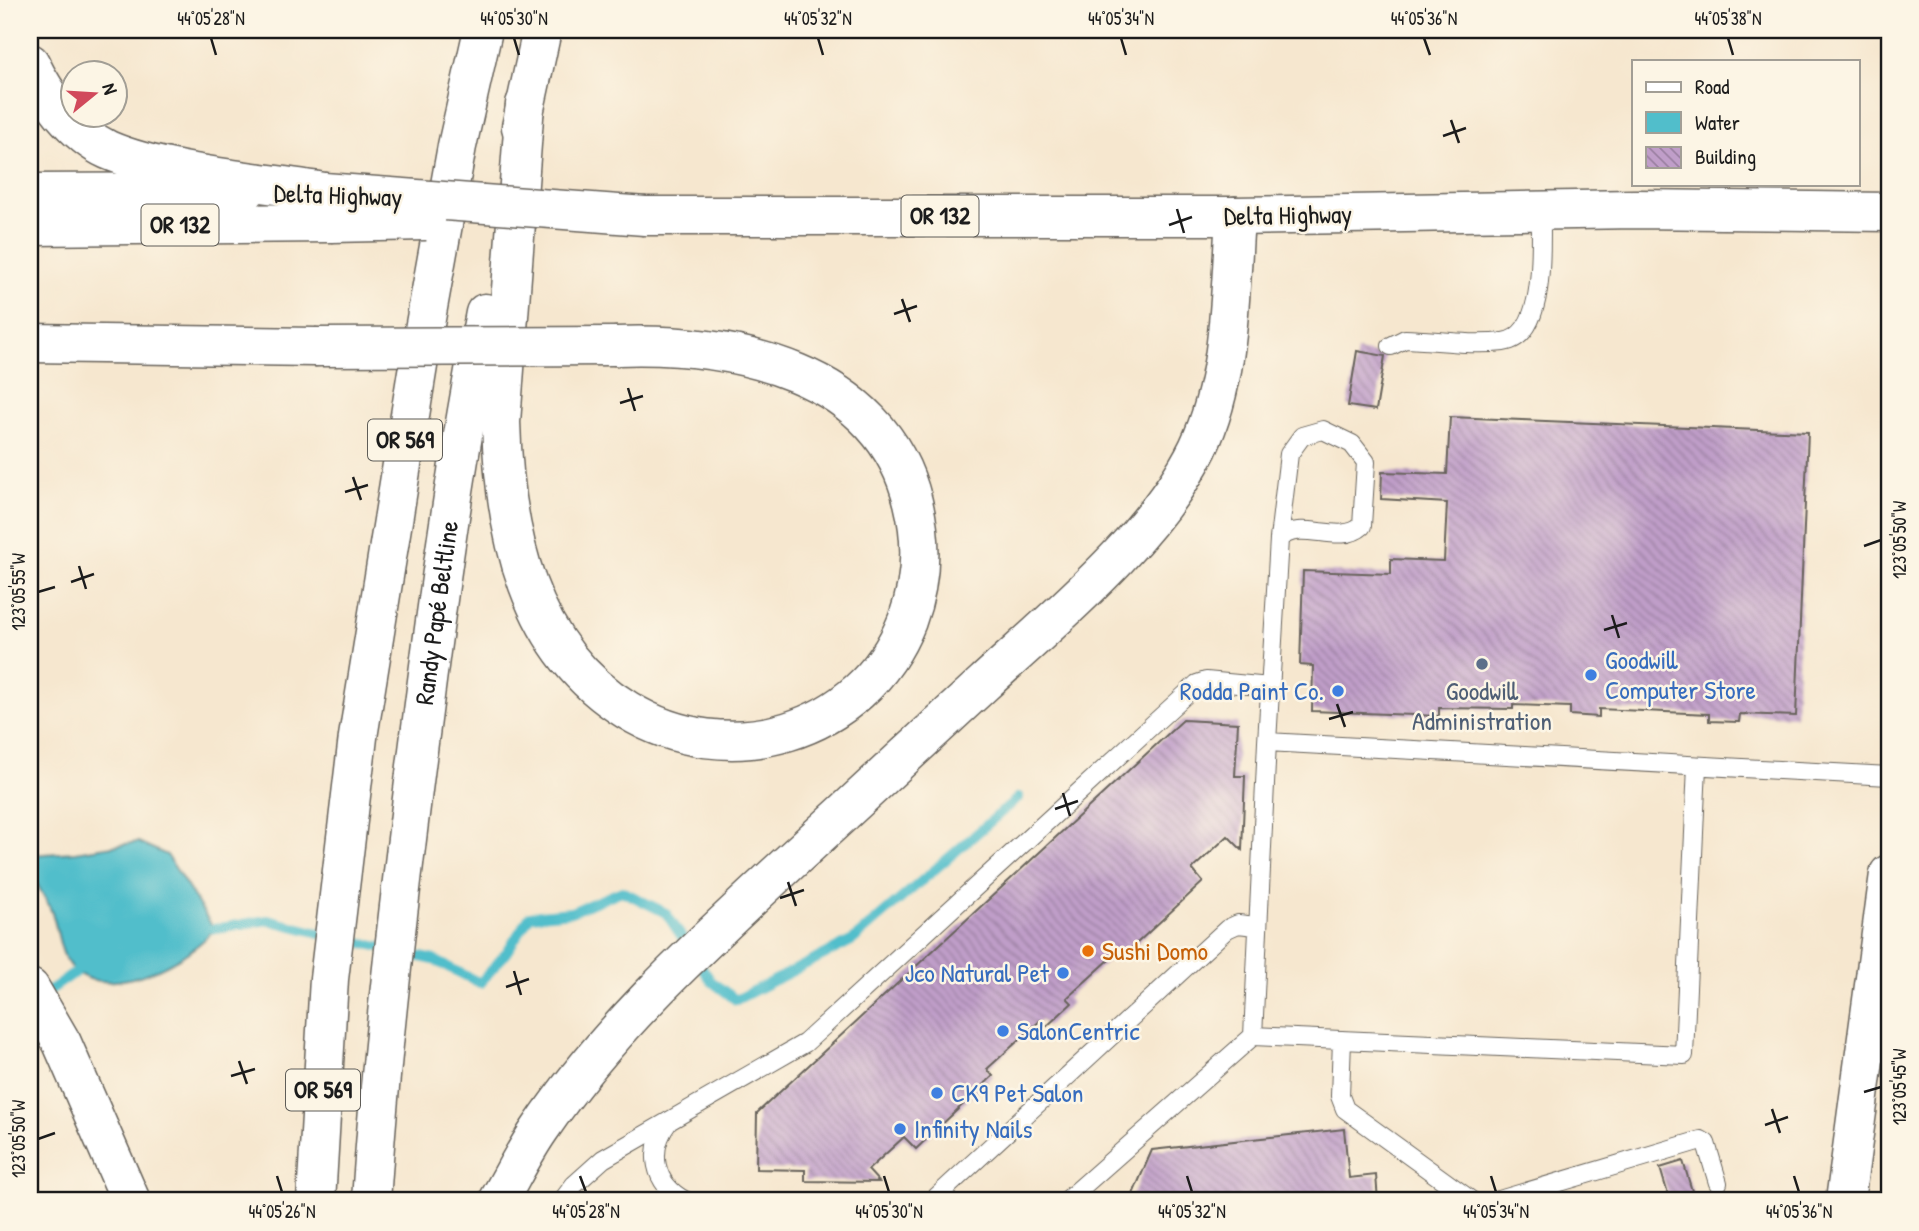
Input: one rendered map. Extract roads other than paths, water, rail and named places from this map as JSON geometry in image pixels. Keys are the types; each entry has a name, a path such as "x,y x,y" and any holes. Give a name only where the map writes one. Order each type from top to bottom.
{"main road":[{"path":"457,30 457,146"},
{"name":"OR 569","path":"316,1201 329,979 342,854 375,621 457,146 483,30"},
{"name":"Randy Papé Beltline","path":"371,1201 386,1021 430,656 469,395 525,104 542,30"},
{"path":"30,63 55,104 88,138 107,149 153,164 328,208"},
{"path":"30,343 314,347 617,346 720,350 792,370 854,407 876,430 895,457 910,491 919,525 920,556 916,592 906,623 879,668 861,687 821,718 796,731 744,741 714,741 647,723 612,701 586,678 546,627 531,596 509,521 501,422 525,104"},
{"name":"Delta Highway","path":"30,193 328,208 645,216 1235,216 1541,211 1889,212"},
{"name":"Delta Highway","path":"30,226 328,208"},
{"path":"498,1201 538,1132 572,1085 674,973 740,908 1040,632 1134,539 1164,502 1199,446 1215,394 1229,304 1235,216"},
{"path":"1845,1201 1889,874"},
{"path":"30,988 62,1044 131,1201"}],"lane":[{"path":"1391,346 1405,339 1506,342 1524,331 1537,300 1541,211"},
{"path":"1253,1036 1256,926 1279,539 1292,446 1302,436 1317,431 1347,440 1366,462 1362,527 1348,533 1289,532 1279,539"},
{"path":"562,1201 574,1185 603,1159 805,1043 1124,754 1197,684 1206,681 1270,687"},
{"path":"1267,742 1889,776"},
{"path":"1066,1201 1253,1036 1684,1055 1697,766"},
{"path":"932,1201 1227,929 1238,924 1256,926"},
{"path":"1342,1040 1340,1096 1345,1109 1472,1201"},
{"path":"671,1118 657,1139 655,1162 664,1184 686,1201"},
{"path":"1496,1201 1701,1140 1706,1143 1718,1182"}],"water":[{"path":"138,842 167,855 214,929 187,953 150,973 129,979 91,979 76,972 62,951 50,908 34,877 30,855 75,852"}],"waterway":[{"path":"698,961 711,981 736,1000 853,940 1019,797"},
{"path":"403,953 434,960 480,983 506,953 530,916 571,912 622,891 666,913 689,948"},
{"path":"214,929 268,920 327,935"},
{"path":"341,938 388,949"},
{"path":"42,996 76,972"}],"place":[{"name":"Goodwill Administration","path":"1482,664"},
{"name":"Goodwill Computer Store","path":"1591,675"},
{"name":"Rodda Paint Co.","path":"1338,691"},
{"name":"Sushi Domo","path":"1088,951"},
{"name":"Jco Natural Pet","path":"1063,973"},
{"name":"SalonCentric","path":"1003,1031"},
{"name":"CK9 Pet Salon","path":"937,1093"},
{"name":"Infinity Nails","path":"900,1129"}]}
